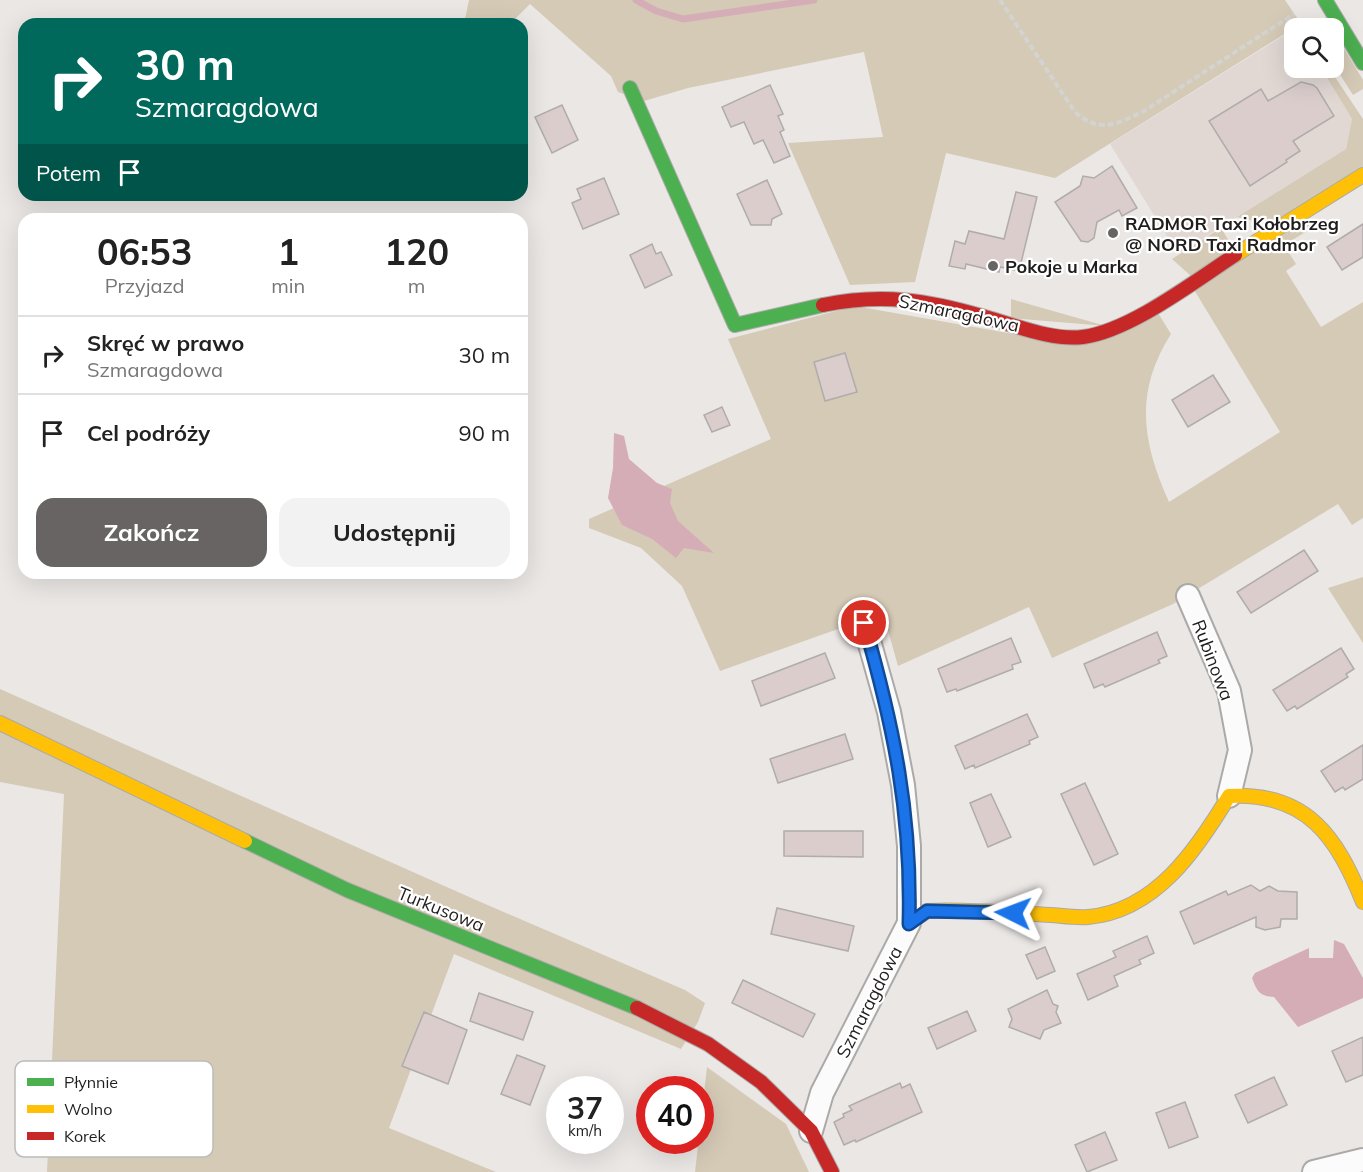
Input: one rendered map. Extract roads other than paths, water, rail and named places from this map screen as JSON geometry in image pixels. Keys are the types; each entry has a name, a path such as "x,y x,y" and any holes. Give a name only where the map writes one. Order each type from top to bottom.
{"street":[{"path":"1324,0 1363,63"},
{"name":"Szmaragdowa","path":"630,88 735,325 839,302 897,298 922,301 1052,334 1080,337 1108,331 1150,309 1363,175"},
{"name":"Rubinowa","path":"909,924 927,911 1094,916 1127,907 1163,885 1181,865 1208,831 1229,796 1240,750 1229,690 1188,596"},
{"name":"Szmaragdowa","path":"811,1131 822,1093 909,924 909,846 903,785 889,712 864,623"},
{"name":"Turkusowa","path":"0,723 347,890 617,998 673,1024 708,1044 761,1082 811,1131 832,1172"},
{"path":"1229,796 1246,793 1281,801 1318,824 1341,853 1363,902"},
{"path":"1314,1172 1363,1160"}],"waterway":[{"path":"636,0 656,11 683,19 814,0"}],"place":[{"name":"RADMOR Taxi Kołobrzeg @ NORD Taxi Radmor","path":"1113,233"},
{"name":"Pokoje u Marka","path":"993,266"}]}
